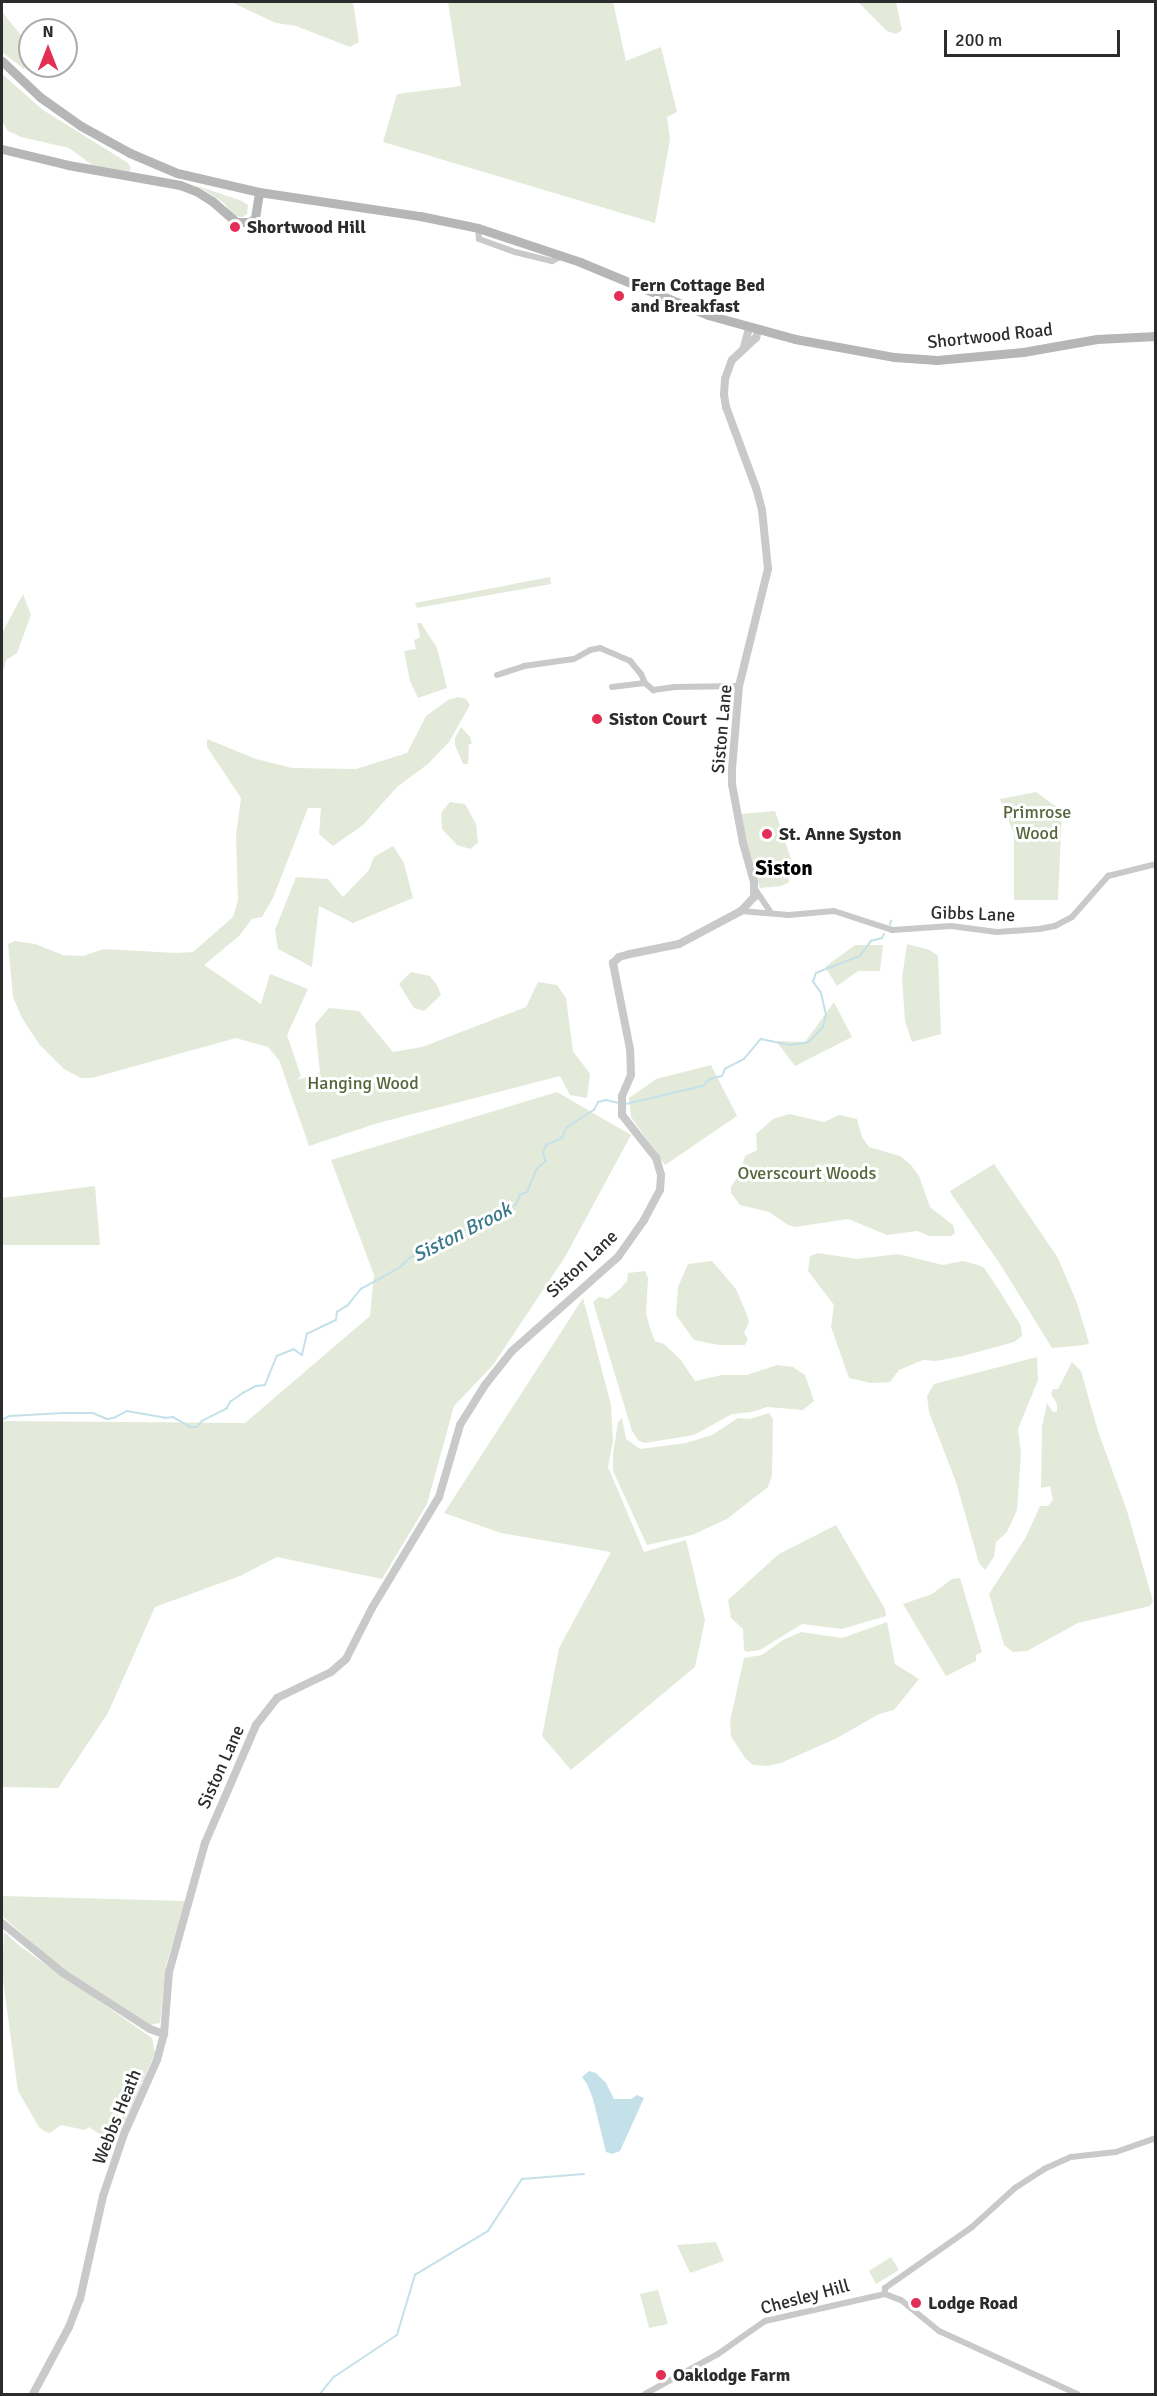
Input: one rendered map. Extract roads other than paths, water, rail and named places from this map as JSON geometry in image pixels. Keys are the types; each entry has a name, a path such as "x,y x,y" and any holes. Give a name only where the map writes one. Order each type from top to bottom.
{"main road":[{"path":"2,61 40,96 81,126 130,153 177,173 260,192 411,214 478,228 560,254 700,312 754,329"},
{"path":"2,149 68,165 180,185 212,201 236,222 250,222 255,218 260,192"},
{"name":"Shortwood Road","path":"754,329 894,357 938,360 1023,352 1097,339 1155,336"}],"street":[{"name":"Siston Lane","path":"164,2034 169,1972 190,1894 218,1810 256,1725 277,1698 332,1672 346,1659 372,1608 439,1497 460,1425 485,1385 512,1351 618,1257 654,1203 661,1182 659,1167 641,1136 625,1121 621,1104 631,1075 630,1048 613,963 619,957 679,944 741,910 754,897 755,889 732,784 739,686 768,569 762,510 726,407 728,371 744,347 756,338 754,329"},
{"path":"497,675 524,666 574,659 590,650 600,648 630,661 645,683 653,690 675,687 739,686"},
{"path":"612,687 645,683"},
{"name":"Gibbs Lane","path":"741,910 770,911 789,915 834,912 892,930 951,926 996,932 1039,930 1055,926 1072,917 1108,876 1155,864"},
{"path":"755,889 770,911"},
{"path":"2,1923 63,1973 150,2029 164,2034"},
{"name":"Webbs Heath","path":"33,2394 69,2327 80,2299 103,2196 124,2133 157,2060 164,2034"},
{"path":"1077,2394 939,2331 901,2301 885,2294 885,2288 972,2227 1015,2188 1044,2169 1071,2157 1116,2152 1155,2138"},
{"name":"Chesley Hill","path":"645,2394 718,2354 765,2321 885,2294"}],"water":[{"path":"589,2071 596,2073 606,2083 614,2099 631,2099 637,2095 644,2098 620,2151 612,2154 606,2152 593,2099 582,2077"}],"waterway":[{"name":"Siston Brook","path":"890,925 891,921"},
{"name":"Siston Brook","path":"626,1104 703,1086 710,1079 722,1076 725,1069 744,1059 761,1039 790,1045 809,1042 823,1027 826,1015 821,993 813,982 816,973 860,956 871,941 882,938 884,934"},
{"name":"Siston Brook","path":"2,1420 10,1416 63,1413 93,1413 107,1419 127,1411 165,1418 173,1417 190,1427 197,1427 202,1421 227,1408 230,1402 243,1393 256,1386 265,1385 277,1356 294,1349 302,1355 307,1334 336,1320 337,1312 348,1305 361,1289 399,1268 411,1257 473,1227 479,1219 490,1214 501,1214 507,1206 516,1205 520,1195 527,1192 537,1169 546,1161 543,1153 546,1145 562,1138 566,1128 594,1110 598,1102 606,1100 619,1103"},
{"path":"320,2394 334,2377 397,2335 415,2275 488,2231 522,2179 584,2174"}],"place":[{"name":"Shortwood Hill","path":"235,227"},
{"name":"Fern Cottage Bed and Breakfast","path":"619,296"},
{"name":"Siston Court","path":"597,719"},
{"name":"St. Anne Syston","path":"767,834"},
{"name":"Lodge Road","path":"916,2303"},
{"name":"Oaklodge Farm","path":"661,2375"}],"district":[{"name":"Siston","path":"784,868"}],"park label":[{"name":"Primrose Wood","path":"1037,823"},
{"name":"Hanging Wood","path":"363,1083"},
{"name":"Overscourt Woods","path":"807,1173"}]}
